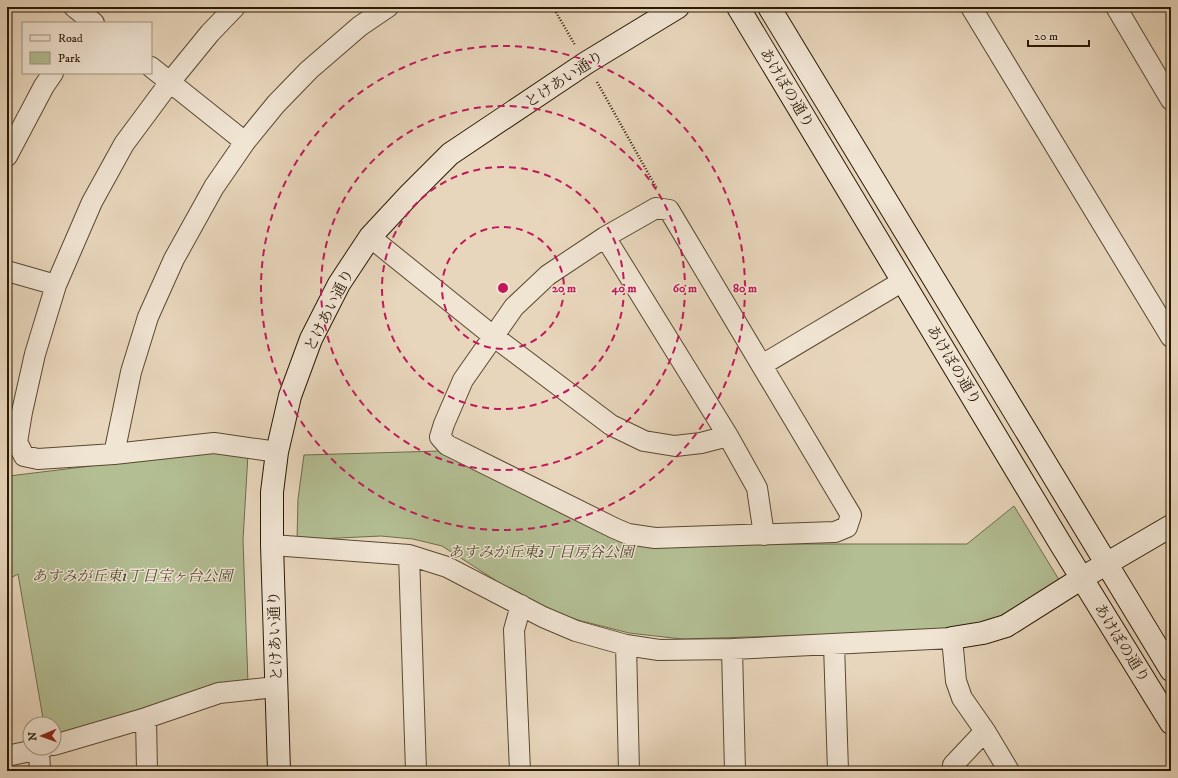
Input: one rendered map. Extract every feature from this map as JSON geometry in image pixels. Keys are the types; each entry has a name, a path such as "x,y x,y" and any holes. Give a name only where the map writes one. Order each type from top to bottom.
{"street":[{"path":"74,7 94,18"},
{"path":"235,7 210,33 170,82 124,144 92,202 56,286 35,354 22,412 18,442 24,456 38,459 114,454 214,443 277,452"},
{"path":"114,454 131,372 148,317 174,259 214,187 245,142 276,104 308,70 360,26 388,7"},
{"name":"とけあい通り","path":"279,771 272,545 272,492 277,452 290,396 312,339 339,284 370,238 410,194 450,154 586,63 678,7"},
{"name":"あけぼの通り","path":"738,7 1171,723"},
{"name":"あけぼの通り","path":"769,7 1171,670"},
{"path":"971,7 1171,337"},
{"path":"1116,7 1171,100"},
{"path":"152,68 245,142"},
{"path":"7,156 44,86 52,74"},
{"path":"656,208 669,210 851,515 847,527 834,532 764,535 655,538 628,534 446,445 440,437 463,380 514,307 548,275 605,237 656,208"},
{"path":"605,237 728,436 757,488 764,535"},
{"path":"370,238 493,336 611,425 644,441 675,446 701,443 728,436"},
{"path":"7,271 56,286"},
{"path":"762,366 903,281"},
{"path":"272,545 409,556 447,567 521,604 543,617 576,631 626,644 659,650 732,649 952,638 983,633 1006,626 1082,578 1171,526"},
{"path":"409,556 416,771"},
{"path":"520,771 514,630 521,604"},
{"path":"952,638 956,681 962,698 985,731 1009,771"},
{"path":"626,644 629,771"},
{"path":"834,644 838,771"},
{"path":"732,649 735,771"},
{"path":"62,743 146,718 219,693 276,687"},
{"path":"146,718 148,771"},
{"path":"953,771 952,766 985,731"},
{"path":"7,756 22,753"},
{"path":"40,771 44,756"}],"path":[{"path":"553,7 669,210"}],"green space":[{"name":"あすみが丘東1丁目宝ヶ台公園","path":"213,451 248,454 243,540 248,684 220,683 62,734 62,716 43,716 18,574 7,580 7,495 10,494 9,476"},
{"name":"あすみが丘東2丁目房谷公園","path":"440,451 668,544 967,544 1014,506 1061,583 1012,616 951,631 682,639 629,633 570,618 517,594 442,546 413,539 381,536 297,540 298,499 304,455"}]}
